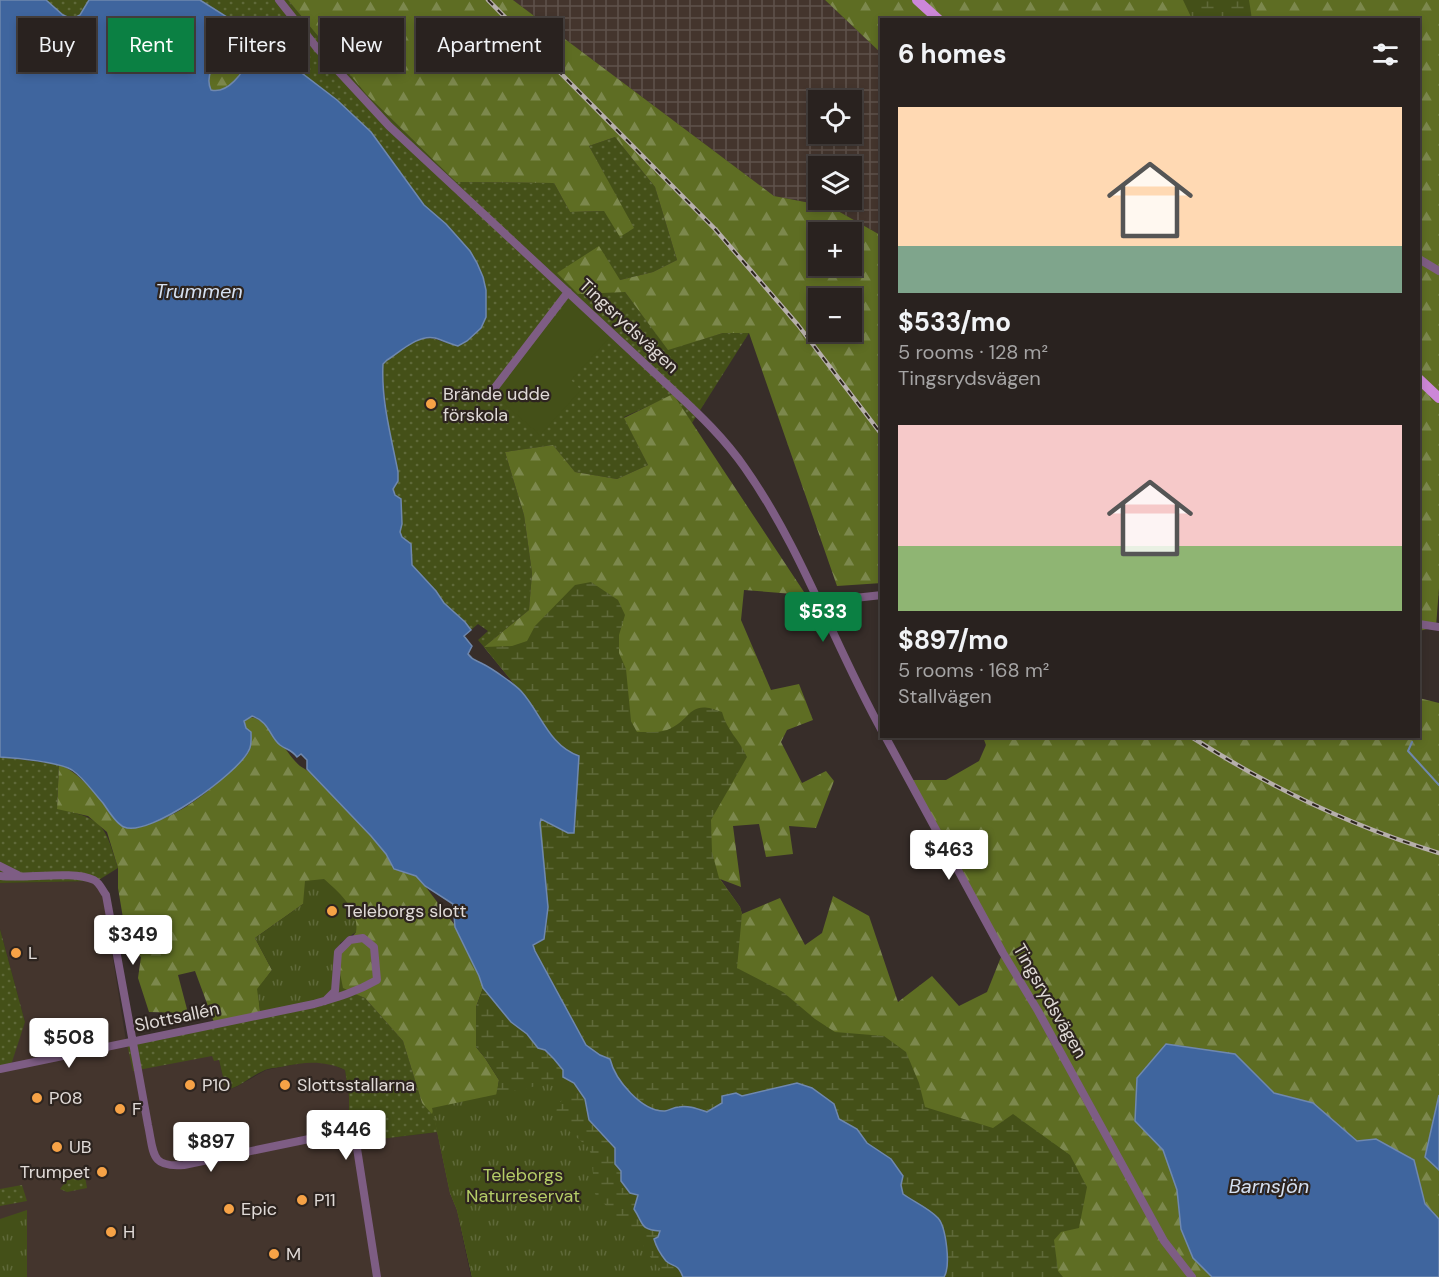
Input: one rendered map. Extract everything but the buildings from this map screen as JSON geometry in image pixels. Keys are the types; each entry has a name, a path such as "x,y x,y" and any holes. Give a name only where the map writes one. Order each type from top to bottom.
{"main road":[{"path":"917,0 937,18"},
{"path":"1420,380 1439,398"}],"street":[{"name":"Tingsrydsvägen","path":"279,0 317,48 388,126 703,418 725,442 745,468 774,514 858,688 880,727"},
{"path":"1420,260 1439,271"},
{"path":"487,398 568,292"},
{"path":"819,604 827,601 880,595"},
{"path":"1420,624 1439,627"},
{"name":"Tingsrydsvägen","path":"886,738 1164,1242 1192,1277"},
{"path":"0,866 24,878"},
{"path":"0,876 24,878 81,876 97,881 106,895 155,1156 164,1165 170,1167 338,1133 353,1137 356,1142 377,1277"},
{"name":"Slottsallén","path":"0,1069 133,1043 325,1001 353,993 377,980 374,947 363,938 350,940 338,952 335,990 325,1001"}],"shaded area":[{"path":"513,0 825,0 880,52 880,235 862,225 862,222 857,222 836,210 862,210 862,156 808,156 808,203 774,196 563,38 563,18 537,18"},
{"path":"97,881 103,896 126,1041 213,1056 219,1060 226,1090 266,1070 301,1063 331,1064 345,1070 356,1142 438,1132 450,1193 457,1210 471,1277 0,1277 0,1070 25,1022 0,929 0,883"}],"green space":[{"path":"46,0 89,0 80,16 70,18"},
{"path":"200,0 288,0 303,18 229,18"},
{"path":"288,0 513,0 537,18 416,18 416,72 563,72 563,38 774,196 808,203 808,210 836,210 857,222 808,222 808,276 862,276 862,225 880,235 880,583 837,586 749,333 723,333 668,350 625,292 578,294 557,273 599,246 620,280 653,272 677,260 655,187 615,137 589,146 634,228 620,237 604,211 570,212 554,183 456,182 366,94 348,72 404,72 404,18 320,18 320,39 308,24 308,18 303,18"},
{"path":"825,0 1439,0 1439,588 1436,627 1420,631 1420,18 880,18 880,52"},
{"path":"1183,0 1249,0 1252,18 1192,18"},
{"path":"308,24 320,39 320,72 348,72 366,94 456,182 554,183 570,212 604,211 633,228 589,146 615,137 655,187 677,260 653,272 620,280 625,292 668,349 723,333 749,333 692,423 673,395 624,417 648,465 617,479 575,472 553,445 505,452 524,515 532,573 529,610 484,647 478,640 488,631 478,624 471,630 444,603 412,565 411,544 402,537 400,532 401,499 394,491 382,372 383,364 387,360 415,341 429,338 446,343 486,304 483,277 470,251 446,224 424,205 371,132 337,100 300,72 308,72"},
{"path":"242,72 234,82 217,91 211,90 210,73"},
{"path":"568,300 610,337 571,380 581,390 540,435 493,394"},
{"path":"673,394 806,595 744,590 741,620 771,690 799,684 813,720 787,730 781,742 802,783 826,771 834,781 816,828 789,826 793,854 766,857 759,824 733,826 741,887 720,879 740,907 742,914 780,898 805,945 822,933 833,896 869,916 898,1002 932,976 959,1006 987,992 1003,952 910,780 946,780 979,761 986,745 983,738 1420,738 1420,698 1439,703 1439,1095 1425,1157 1439,1170 1439,1219 1425,1204 1414,1160 1376,1139 1357,1141 1313,1103 1274,1093 1235,1054 1167,1044 1135,1121 1163,1150 1177,1190 1181,1229 1193,1258 1212,1277 944,1277 948,1270 548,907 540,823 520,691 484,647 529,610 532,573 524,515 505,452 553,445 575,472 617,479 648,465 624,418"},
{"path":"591,582 618,600 625,615 619,635 619,653 626,669 631,721 637,732 667,730 696,709 711,708 722,712 727,725 747,757 711,820 712,852 719,878 740,907 742,914 737,968 783,992 815,1019 835,1032 884,1036 906,1052 919,1083 925,1107 993,1128 1013,1114 1070,1155 1087,1187 1079,1228 1061,1232 1054,1240 1058,1271 1063,1277 944,1277 948,1259 944,1227 924,1207 903,1194 891,1159 867,1143 856,1129 839,1118 834,1104 797,1083 742,1096 722,1096 722,1103 706,1112 686,1107 675,1107 665,1111 656,1110 639,1101 631,1093 617,1076 610,1059 586,1045 533,946 544,939 548,907 541,819 573,832 568,753 556,742 520,691 484,647 512,646 527,641 535,626 575,585"},
{"path":"248,717 255,718 269,728 300,766 312,774 371,836 386,854 394,869 416,876 425,886 454,924 479,976 483,988 476,1007 476,1047 499,1080 472,1277 457,1210 450,1193 433,1111 432,1114 422,1103 403,1041 365,998 353,993 335,991 338,952 356,932 303,904 255,938 272,970 258,989 260,1011 257,1016 215,1025 195,971 178,975 188,1013 149,1012 138,978 141,957 128,948 118,888 118,868 107,832 88,816 57,809 59,764 87,784 127,828 156,822 171,815 211,788 246,755 250,749 251,739 251,732 246,729 244,721"},
{"path":"0,757 59,764 57,808 84,816 100,826 109,841 118,868 97,881 0,883"},
{"path":"324,879 347,902 355,917 356,932 340,943 340,973 343,988 354,993 257,1016 260,1011 257,989 272,970 255,938 303,904 305,881"},
{"path":"0,929 25,1022 10,1068 0,1070"},
{"path":"483,988 530,1038 554,1059 563,1070 563,1077 574,1083 585,1099 589,1120 615,1148 614,1159 621,1171 621,1182 638,1195 634,1209 641,1222 649,1229 660,1231 656,1245 668,1262 676,1265 683,1277 600,1277 494,1106 499,1080 476,1047 476,1007"},
{"path":"354,993 365,998 403,1041 422,1103 438,1109 438,1132 356,1142 349,1135 349,1097 345,1070 321,1063 306,1063 265,1070 236,1087 226,1090 219,1060 214,1061 212,1056 133,1071 127,1044"},
{"name":"Teleborgs Naturreservat","path":"565,1080 570,1084 570,1088 566,1097 557,1105 556,1112 570,1132 588,1147 591,1154 595,1194 643,1245 654,1263 663,1271 661,1277 472,1277 457,1210 450,1193 432,1108"},
{"path":"84,1171 87,1188 67,1192 60,1189 73,1172"},
{"path":"22,1185 27,1201 0,1206 0,1189"},
{"path":"27,1210 27,1277 0,1277 0,1219"}],"water":[{"name":"Trummen","path":"0,0 46,0 70,18 18,18 18,72 96,72 96,18 74,18 80,15 89,0 200,0 229,18 206,18 206,72 210,72 209,84 211,90 229,86 242,72 300,72 337,100 371,132 424,205 446,224 470,251 483,277 486,290 486,317 481,328 467,341 458,346 429,337 410,344 383,364 385,404 398,472 398,481 393,489 395,495 401,499 400,532 402,537 411,544 412,565 444,603 471,630 464,636 472,646 468,654 521,691 560,745 579,756 574,833 568,833 541,819 540,823 548,907 544,939 533,945 586,1045 610,1059 617,1076 631,1093 639,1101 656,1110 665,1111 675,1107 686,1107 707,1112 722,1103 722,1096 736,1093 742,1096 797,1083 812,1088 834,1104 839,1119 857,1129 867,1143 891,1159 903,1176 901,1185 903,1194 938,1218 947,1247 944,1277 683,1277 677,1267 666,1261 658,1248 654,1239 658,1237 660,1231 648,1229 641,1222 634,1209 638,1195 630,1193 621,1181 621,1171 615,1164 615,1148 589,1120 585,1099 574,1083 563,1077 563,1070 554,1059 545,1050 538,1048 527,1034 511,1022 483,988 455,927 453,904 425,886 416,876 394,869 386,854 371,836 307,769 307,760 301,754 297,757 280,745 266,725 258,719 252,716 244,721 246,728 251,732 251,746 242,760 229,773 172,814 136,828 124,827 118,823 88,785 72,770 27,759 0,757"},
{"name":"Barnsjön","path":"1166,1044 1235,1054 1274,1093 1313,1103 1357,1141 1376,1139 1414,1160 1425,1204 1439,1219 1439,1277 1212,1277 1193,1258 1181,1229 1177,1190 1163,1150 1135,1121 1137,1078"},
{"path":"1439,1095 1439,1170 1425,1157"}],"waterway":[{"path":"1412,742 1408,751 1439,785"}],"railway":[{"path":"488,0 715,229 798,325 880,432"},
{"path":"1193,738 1249,772 1310,803 1374,830 1439,853"}],"place":[{"name":"Brände udde förskola","path":"431,404"},
{"name":"Teleborgs slott","path":"332,911"},
{"name":"L","path":"16,953"},
{"name":"P10","path":"190,1085"},
{"name":"Slottsstallarna","path":"285,1085"},
{"name":"P08","path":"37,1098"},
{"name":"F","path":"120,1109"},
{"name":"UB","path":"57,1147"},
{"name":"Trumpet","path":"102,1172"},
{"name":"P11","path":"302,1200"},
{"name":"Epic","path":"229,1209"},
{"name":"H","path":"111,1232"},
{"name":"M","path":"274,1254"}]}
